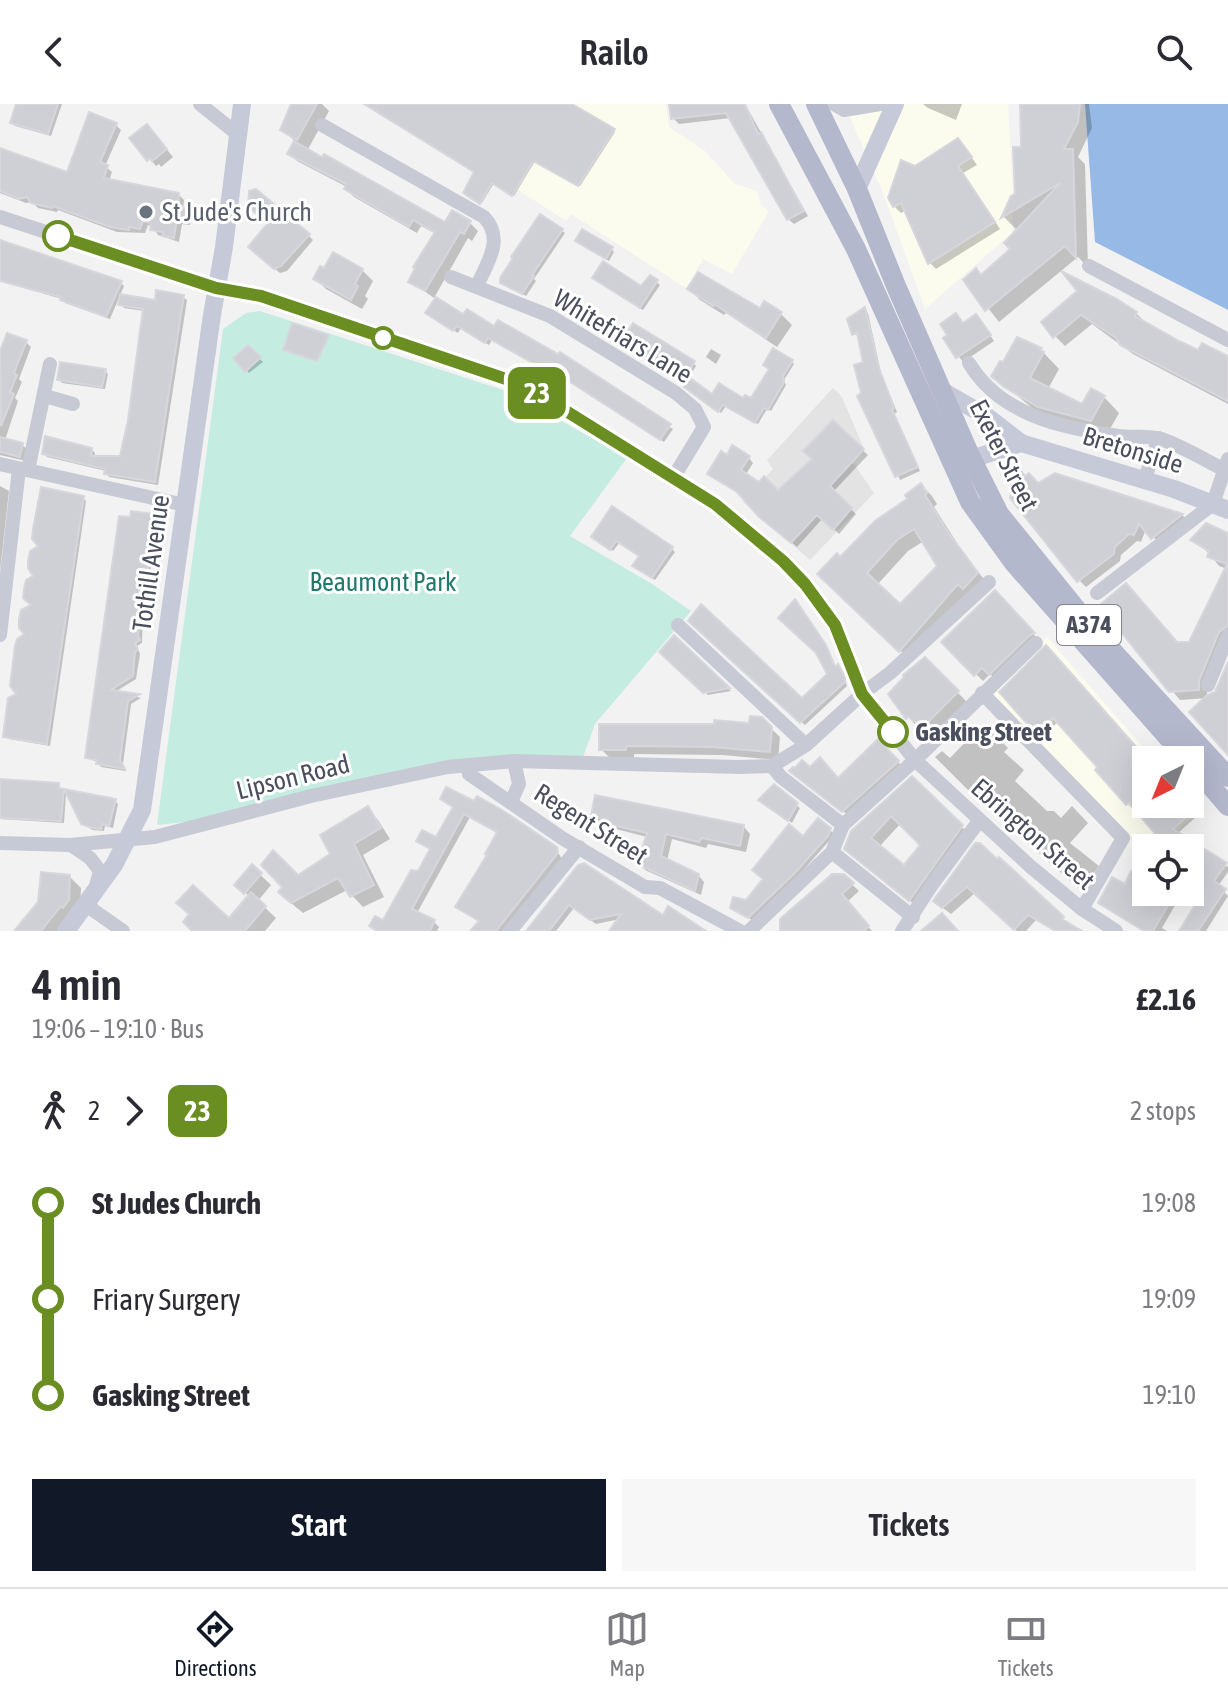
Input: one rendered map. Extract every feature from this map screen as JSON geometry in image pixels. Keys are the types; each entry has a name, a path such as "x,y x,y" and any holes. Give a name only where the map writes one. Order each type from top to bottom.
{"main road":[{"name":"Exeter Street","path":"779,104 856,249 962,462 1041,568 1094,631 1228,777"},
{"name":"Exeter Street","path":"816,104 857,189 944,392 970,502 1014,563 1176,746"},
{"path":"856,249 853,229 857,189 895,104"},
{"name":"Tothill Avenue","path":"66,931 114,865 142,810 224,247 241,106"},
{"name":"Bretonside","path":"944,392 986,416 1021,443 1220,507"},
{"path":"962,462 1021,443"},
{"name":"Exeter Street","path":"1204,778 1228,806"}],"street":[{"path":"200,104 236,133"},
{"path":"834,104 844,110 880,104"},
{"path":"322,125 484,217 492,225 496,239 494,249 477,286"},
{"name":"Ebrington Street","path":"0,217 216,288 261,296 518,383 715,504 760,540 805,584 835,625 862,694 915,760 979,821 1082,909 1116,931"},
{"path":"1089,266 1228,340"},
{"name":"Whitefriars Lane","path":"451,277 550,316 676,393 695,409 704,427 693,450 673,478"},
{"path":"969,363 978,379 997,396 1039,420 1089,432 1159,438 1225,464 1220,507 1157,545 1096,592"},
{"path":"0,635 24,469 45,396 50,364"},
{"path":"45,396 73,404"},
{"path":"1144,481 1159,438"},
{"path":"0,464 185,505"},
{"path":"843,825 781,777 772,766 806,745 989,582"},
{"path":"678,625 806,745"},
{"path":"1208,685 1228,636"},
{"path":"749,931 832,852 843,825 1036,643"},
{"path":"982,693 1123,838 1082,909"},
{"path":"511,802 519,784 514,761"},
{"name":"Lipson Road","path":"0,843 70,845 155,837 311,796 448,767 514,761 772,766"},
{"name":"Regent Street","path":"467,766 469,774 645,887 660,888 740,931"},
{"path":"902,931 979,821"},
{"path":"70,845 90,858 100,871 90,898 123,931"},
{"path":"510,931 579,847"},
{"path":"832,852 913,917"}],"shaded area":[{"path":"365,104 666,104 669,127 705,151 735,184 757,191 761,205 769,211 732,274 703,259 686,288 571,214 566,221 517,189 512,196"},
{"path":"844,104 1008,104 1012,233 925,309 883,193"},
{"path":"833,388 842,397 864,449 851,464 874,493 810,560 743,502 773,469 767,460"},
{"path":"1047,637 1142,746 1132,746 1132,818 1191,818 1174,834 1132,834 1132,837 986,694"}],"green space":[{"name":"Beaumont Park","path":"260,311 512,393 627,458 570,536 652,584 691,611 595,724 582,760 513,759 213,819 157,825 223,329 246,313"}],"water":[{"path":"1085,104 1228,104 1228,310 1095,242"}],"building":[{"path":"16,104 58,104 48,134 10,123"},
{"path":"291,104 317,104 297,140 280,130"},
{"path":"364,104 572,104 615,129 578,186 533,161 512,196 492,183 480,204 463,193 474,172"},
{"path":"669,104 745,104 758,134 761,132 804,211 787,220 726,113 671,119"},
{"path":"1020,104 1080,104 1078,122 1064,149 1073,149 1076,258 1065,246 985,311 963,280 976,268 981,275 1010,249 1004,243 1060,183 1001,218 1011,196 1015,194 1013,147 1021,147"},
{"path":"89,112 117,123 100,162 108,165 104,178 179,193 178,207 187,209 185,221 177,219 174,238 150,230 151,223 143,221 140,229 110,227 53,206 31,203 27,197 19,199 0,191 0,148 67,172"},
{"path":"147,124 167,149 152,161 150,158 147,161 129,138"},
{"path":"958,138 972,157 958,166 995,222 928,264 901,203 893,207 888,198 901,160 915,166"},
{"path":"294,141 322,157 324,154 445,222 452,210 471,221 464,234 460,232 425,291 408,282 413,267 435,232 413,220 409,227 344,189 346,184 287,154"},
{"path":"256,189 310,234 281,266 274,269 248,247 268,223 248,207 249,191"},
{"path":"540,214 563,229 522,294 500,283 500,278"},
{"path":"582,229 613,247 606,259 575,241"},
{"path":"0,240 122,281 106,317 60,300 61,297 0,281"},
{"path":"333,252 363,269 351,300 313,279"},
{"path":"603,261 641,286 650,275 658,280 640,308 592,278"},
{"path":"1061,271 1117,299 1137,312 1135,316 1179,341 1198,350 1202,343 1228,356 1228,401 1120,345 1116,338 1081,315 1053,338 1041,322 1077,291"},
{"path":"698,272 760,308 764,301 782,312 766,338 687,289"},
{"path":"156,290 184,295 155,482 104,474 105,469 42,454 45,436 92,448 91,456 120,456 143,309 118,305 120,294 155,300"},
{"path":"436,297 463,314 467,309 494,326 498,320 558,354 560,352 671,424 660,440 547,367 545,370 488,338 485,343 457,326 453,331 425,313"},
{"path":"865,307 879,368 894,408 892,410 918,467 895,477 857,396 861,393 854,365 863,362 857,333 852,335 847,319"},
{"path":"956,313 963,323 976,314 991,335 956,358 943,338 947,335 940,324"},
{"path":"292,323 329,335 317,361 283,350"},
{"path":"633,323 695,361 683,381 621,342"},
{"path":"7,333 27,340 14,373 17,375 10,392 14,394 1,426 0,351"},
{"path":"1017,337 1042,348 1040,350 1044,352 1030,378 1082,404 1091,388 1105,396 1091,421 1038,407 991,376"},
{"path":"248,345 261,357 245,372 233,358"},
{"path":"773,348 793,360 768,410 764,408 755,423 723,405 718,412 684,387 690,378 712,394 719,383 743,398 745,395 751,398 769,369 763,365"},
{"path":"60,362 106,369 102,387 57,380"},
{"path":"833,420 864,449 830,486 852,508 833,530 817,515 791,543 758,516 737,492 707,474 721,451 727,455 732,445 750,456 741,470 759,482 764,476 778,490 812,459 803,451"},
{"path":"0,437 23,443 20,457 0,452"},
{"path":"1016,464 1025,476 1029,473 1038,483 1055,473 1183,514 1151,539 1139,524 1134,535 1129,534 1115,547 1114,554 1077,582 1010,498"},
{"path":"921,483 948,532 978,573 963,589 958,584 899,652 817,574 837,553 840,557 876,520 907,499 905,495","holes":["914,529 937,566 900,604 867,573 897,540"]},
{"path":"41,487 84,496 47,744 3,737 8,698 16,694 10,686 15,646 17,639 24,634 19,628 19,619 21,610 31,605 23,598 26,580 33,576 28,568 30,551 38,546 32,539"},
{"path":"612,506 673,547 652,578 632,566 639,556 616,541 610,550 591,537"},
{"path":"131,511 153,514 156,522 152,532 154,537 149,539 152,548 149,549 141,609 140,640 135,643 138,650 135,652 133,676 111,690 140,694 128,701 120,760 125,769 96,764 97,760 85,758 119,516 130,517"},
{"path":"1206,523 1228,533 1228,626 1219,632 1199,681 1199,690 1169,692 1113,622 1111,625 1096,608 1126,583 1177,642 1189,642 1227,564 1207,557 1209,551 1190,540"},
{"path":"995,590 1035,633 989,675 982,668 974,676 941,642"},
{"path":"795,599 826,645 835,667 838,664 845,677 845,682 800,723 688,621 701,604 802,698 827,674 816,653 778,618"},
{"path":"674,635 730,688 703,693 659,652"},
{"path":"1046,645 1135,746 1132,746 1132,807 1129,803 1126,805 1053,718 1036,734 999,692"},
{"path":"925,657 959,691 923,727 908,717 906,719 888,694 903,675"},
{"path":"1228,662 1228,755 1189,712 1207,695 1215,692"},
{"path":"750,716 762,717 772,727 770,752 712,747 626,746 626,750 599,750 599,724 714,724 714,720 749,723"},
{"path":"878,739 899,761 842,812 789,771 802,760 810,767 820,757 838,778"},
{"path":"912,776 963,825 909,901 844,849 851,831","holes":["891,816 920,845 904,865 871,838"]},
{"path":"0,779 59,783 59,788 64,789 61,821 0,818"},
{"path":"774,784 798,803 788,821 758,800"},
{"path":"446,787 474,801 477,796 502,810 557,847 558,853 496,931 470,931 479,921 455,907 487,855 497,832 464,814 412,909 435,920 430,931 377,931 369,926 375,916 383,920 411,870 418,871 430,849 416,841 422,830 436,837 453,807 440,799"},
{"path":"64,789 116,799 109,826 102,824 101,829 81,824"},
{"path":"595,795 744,825 740,846 702,838 699,842 666,834 661,856 699,874 695,891 637,864 647,833 607,824 606,819 591,816"},
{"path":"368,806 381,828 354,844 374,885 350,897 338,878 291,903 278,892 282,887 261,865 273,850 298,875 330,854 320,835"},
{"path":"818,818 831,828 828,836 795,873 748,918 730,908 733,897 746,900 763,879 752,870 789,824 803,836"},
{"path":"1142,818 1185,818 1173,829 1181,834 1155,834"},
{"path":"975,843 980,843 997,859 999,857 1060,913 1064,917 1062,919 1082,931 1056,931 1028,915 1014,930 967,887 942,908 933,901"},
{"path":"1204,849 1227,863 1214,881 1226,889 1198,931 1179,931 1195,906 1204,906"},
{"path":"584,863 663,915 668,906 706,931 609,931 621,914 590,920 569,905 549,931 526,931 578,865"},
{"path":"252,864 262,873 244,894 234,885"},
{"path":"1131,871 1132,906 1168,906 1153,931 1144,931 1098,903 1112,877 1125,884"},
{"path":"41,872 70,875 69,900 41,931 14,931 38,902"},
{"path":"832,874 844,874 854,883 842,894 869,926 864,931 780,931 780,919"},
{"path":"193,885 229,918 251,892 266,906 245,931 192,931 183,922 189,914 176,903"},
{"path":"942,913 958,931 921,931"}],"bus line":[{"name":"23","path":"58,236 216,288 261,296 534,391 715,504 783,561 805,584 835,625 862,694 893,732"}],"place":[{"name":"St Jude's Church","path":"146,212"},
{"name":"Gasking Street","path":"893,732"}]}
